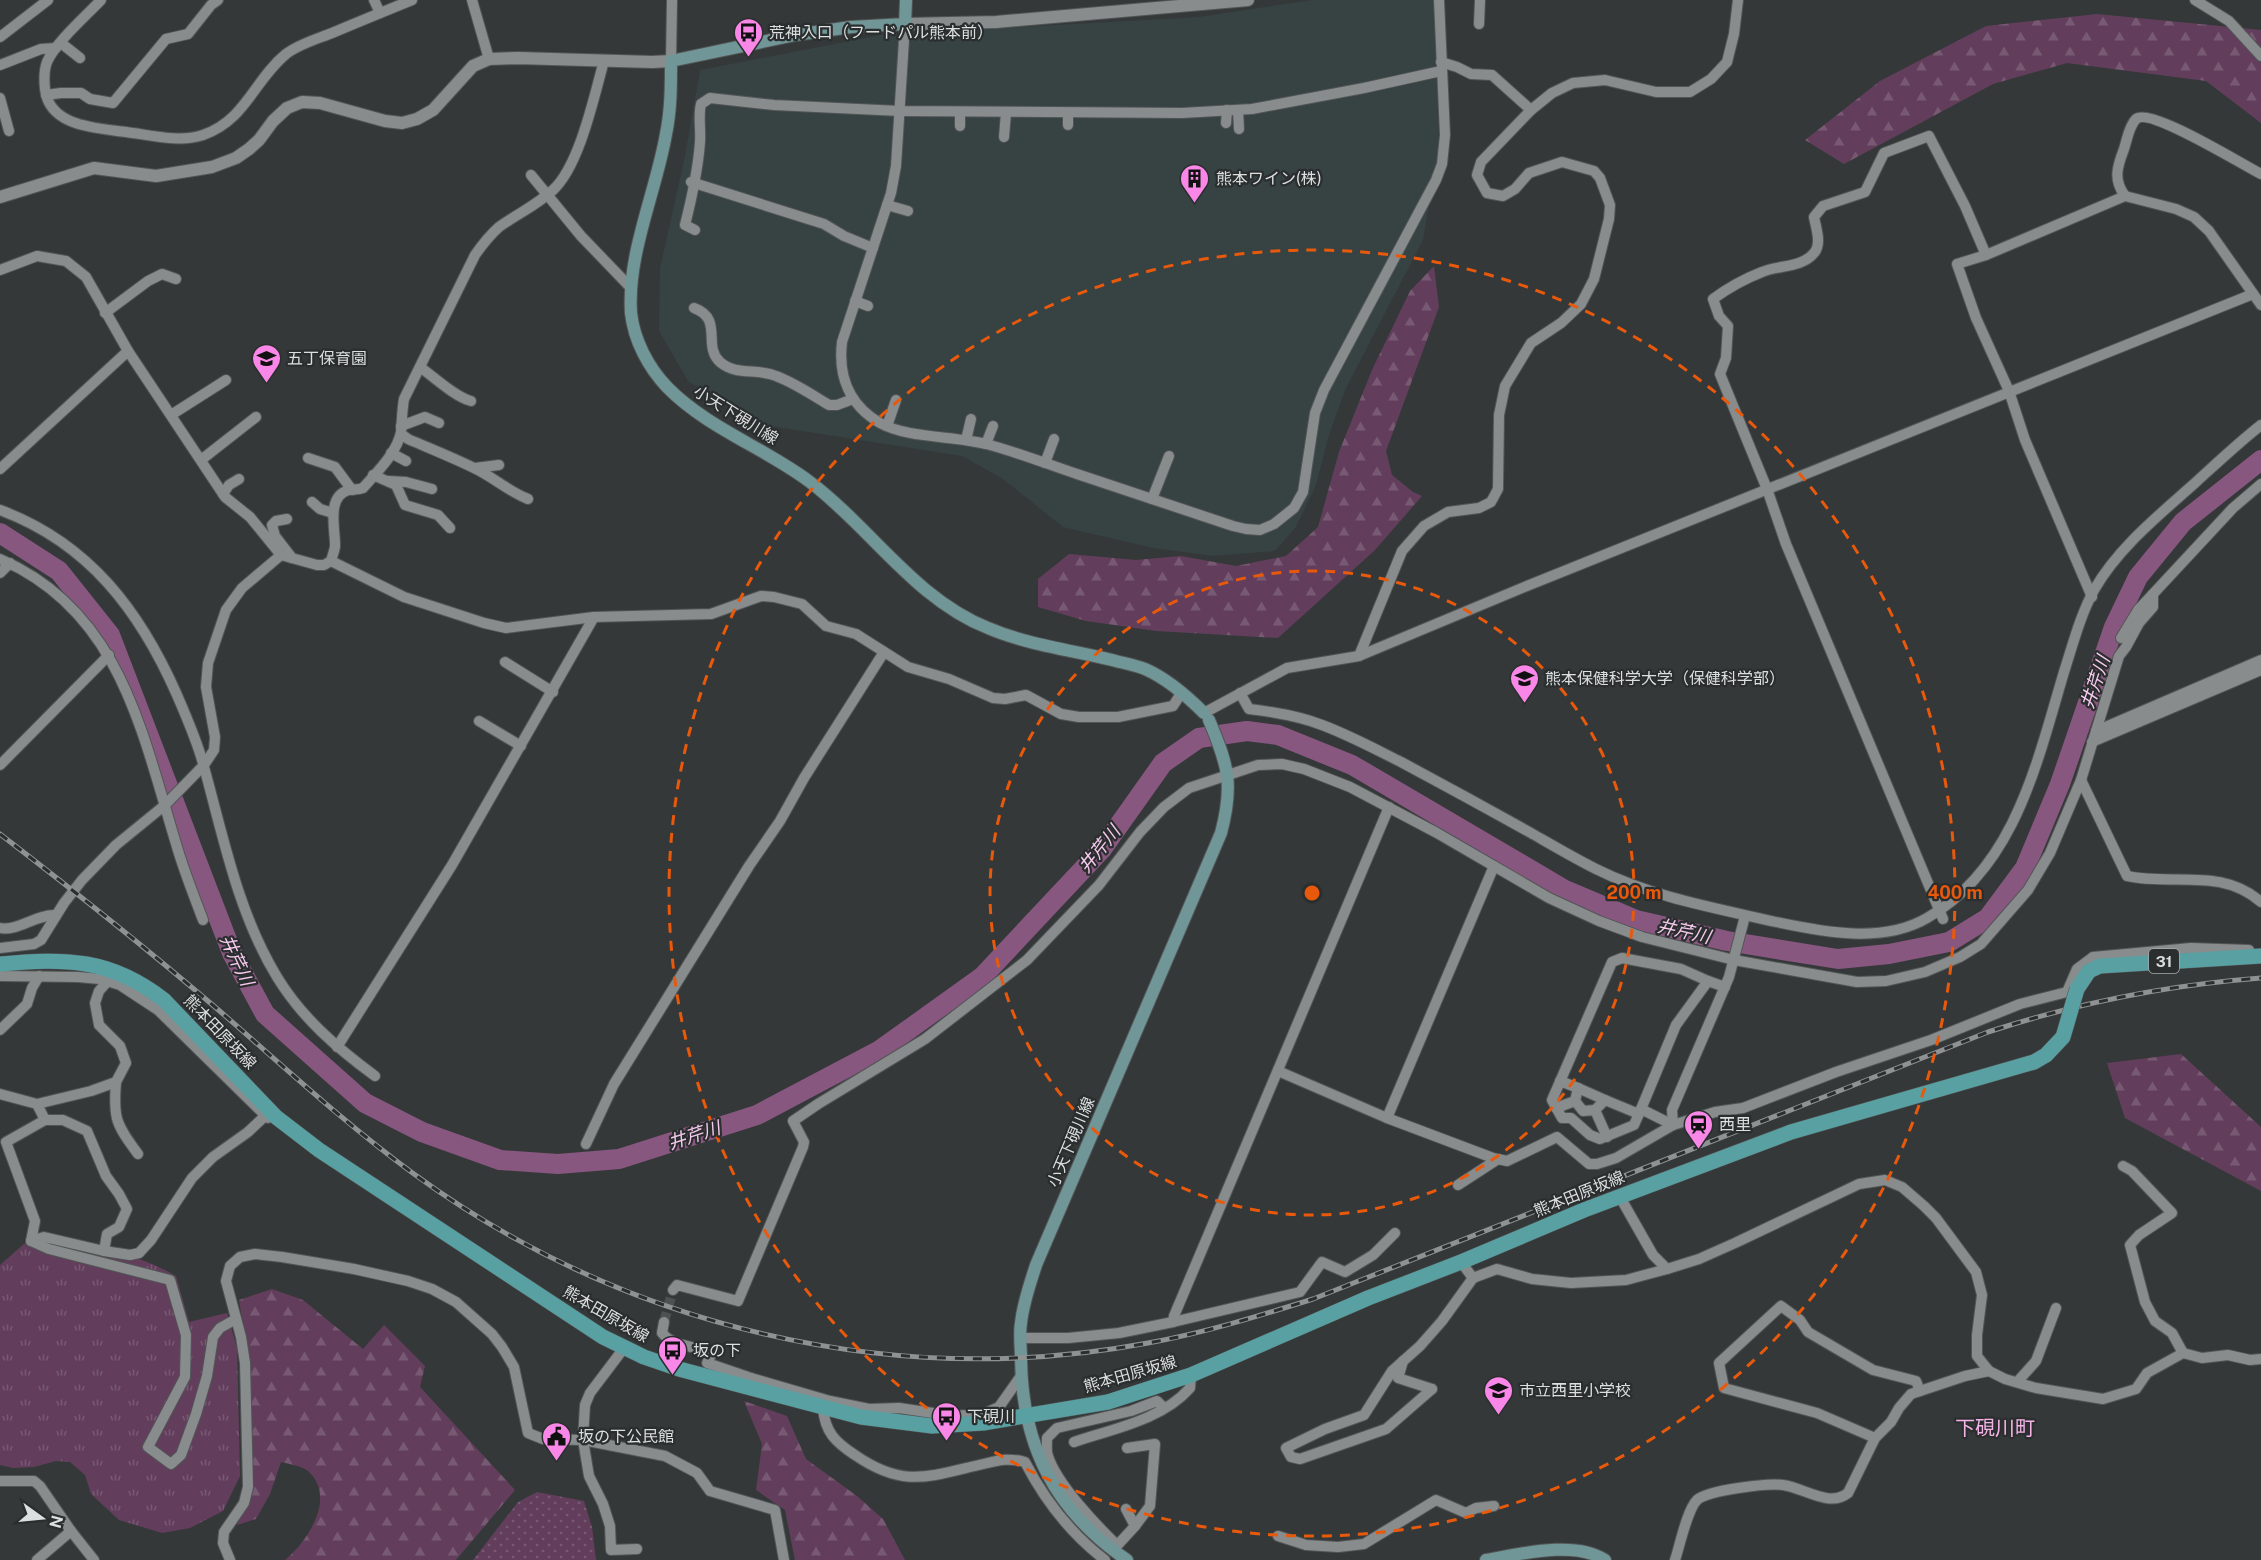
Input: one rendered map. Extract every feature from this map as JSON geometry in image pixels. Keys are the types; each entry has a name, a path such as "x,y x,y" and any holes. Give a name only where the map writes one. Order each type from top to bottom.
{"main road":[{"path":"671,61 795,35 851,27 905,24 906,0"},
{"name":"小天下硯川線","path":"671,61 671,102 666,135 634,267 632,289 632,315 638,342 652,369 685,404 763,451 841,506 924,588 958,613 987,628 1022,640 1144,669 1162,678 1182,692 1208,720 1221,747 1227,771 1228,808 1221,833 1036,1265 1020,1325 1021,1376 1026,1416 1038,1456 1065,1502 1085,1527 1112,1552 1127,1560"},
{"name":"熊本田原坂線","path":"0,964 69,960 96,966 144,985 164,999 276,1117 319,1150 563,1311 624,1348 679,1369 752,1384 823,1408 861,1417 932,1426 983,1423 1108,1402 1191,1375 1368,1298 1584,1210 1791,1132 2034,1062 2046,1055 2063,1037 2077,988 2089,971 2100,966 2261,956"},
{"path":"1486,1560 1562,1549 1598,1555 1605,1560"}],"street":[{"path":"0,37 48,0"},
{"path":"101,0 58,45 47,62 44,78 46,95 52,107 66,120 83,126 177,138 200,136 220,128 239,112 273,68 287,54 304,44 412,0"},
{"path":"374,0 380,13"},
{"path":"472,0 489,59"},
{"path":"0,197 94,168 156,176 212,167 236,158 249,149 260,140 280,114 287,108 302,102 320,102 385,121 402,123 417,119 433,110 473,66 489,59 518,57 671,61 672,0"},
{"path":"1248,0 996,22 905,24 896,166 887,205 842,342 840,359 846,387 866,413 887,426 907,432 986,444 1246,530 1260,530 1274,524 1294,508 1303,492 1316,412 1324,390 1442,165 1445,135 1438,0"},
{"path":"1479,24 1480,0"},
{"path":"1359,657 1402,551 1424,526 1448,512 1479,508 1491,501 1498,489 1499,415 1505,386 1531,343 1561,323 1581,304 1594,279 1609,219 1610,205 1600,178 1594,171 1562,162 1529,172 1515,189 1503,196 1487,193 1477,175 1481,162 1531,110 1552,93 1573,83 1605,80 1656,92 1690,92 1711,79 1726,62 1734,33 1738,0"},
{"path":"2195,0 2229,21 2261,56"},
{"path":"46,95 81,93 90,99 113,103 166,39 188,34 212,2"},
{"path":"0,65 58,45 80,57"},
{"path":"0,270 37,256 66,261 86,277 128,351 223,494 250,517 281,555 324,565 331,561 335,546 332,529 333,513 340,496 347,490 363,488 391,453 401,430 404,399 475,255 484,241 499,227 546,195 564,177 588,118 604,61"},
{"path":"695,230 685,225 701,140 699,113 701,104 710,98 774,105 900,111 1182,113 1252,109 1364,88 1441,66 1457,67 1471,74 1492,75 1531,110"},
{"path":"0,98 9,131"},
{"path":"1226,123 1232,110"},
{"path":"1232,110 1239,129"},
{"path":"960,112 960,126"},
{"path":"1004,137 1006,113"},
{"path":"1068,113 1068,125"},
{"path":"2125,196 2118,187 2116,171 2130,129 2136,119 2143,116 2163,122 2261,174"},
{"path":"1941,915 1786,544 1767,489 1720,374 1726,358 1728,327 1719,316 1713,299 1728,288 1764,271 1803,261 1809,257 1815,252 1819,242 1815,217 1823,206 1865,192 1884,153 1929,136 1965,206 1986,255"},
{"path":"531,175 546,195 632,289"},
{"path":"694,182 824,224 873,248"},
{"path":"2092,597 2025,440 2009,391 1977,318 1957,264 1986,255 2125,196 2176,209 2194,217 2209,231 2261,305"},
{"path":"887,205 908,211"},
{"path":"105,313 148,280 162,274 176,279"},
{"path":"1208,720 1240,693 1287,668 1359,657 1522,588 2253,294"},
{"path":"855,302 868,306"},
{"path":"694,308 703,311 710,320 713,350 717,359 728,368 776,376 829,405 837,405 853,399"},
{"path":"0,469 128,351"},
{"path":"420,367 449,388 458,398 471,401"},
{"path":"171,415 226,380"},
{"path":"887,426 897,400"},
{"path":"201,460 256,417"},
{"path":"401,430 425,417 439,423"},
{"path":"966,440 971,419"},
{"path":"1240,693 1249,709 1278,713 1321,724 1459,793 1597,870 1654,893 1706,907 1813,930 1888,932 1941,915 1990,863 2008,832 2031,783 2076,631 2092,597 2118,556 2168,507 2261,425"},
{"path":"986,444 993,426"},
{"path":"401,430 408,439 475,468 502,484 508,491 528,499"},
{"path":"1045,463 1054,439"},
{"path":"391,453 406,461"},
{"path":"1152,499 1169,456"},
{"path":"309,458 335,467 352,490"},
{"path":"475,468 499,465"},
{"path":"373,475 396,485 405,505 438,515 450,528"},
{"path":"223,494 229,485 239,479"},
{"path":"388,481 406,482 432,489"},
{"path":"2121,638 2138,610 2233,508 2261,484"},
{"path":"312,502 320,509 333,513"},
{"path":"0,510 51,534 93,566 120,596 146,633 170,680 201,769 234,879 276,975 296,1006 337,1047 375,1076"},
{"path":"287,519 276,521 272,525 275,536 292,558"},
{"path":"0,948 33,944 41,940 82,880 116,845 165,805 201,769 214,750 215,737 206,687 208,663 226,610 242,588 281,555"},
{"path":"0,573 5,561 27,571 50,586 75,609 109,655 135,711 177,849 203,920"},
{"path":"331,561 404,597 506,628 594,617 711,614 761,596 774,597 802,604 826,626 856,634 908,668 949,679 993,698 1005,699 1026,695 1061,714 1079,717 1118,717 1173,706 1182,692"},
{"path":"673,1290 677,1285 738,1301 803,1147 804,1142 793,1121 926,1039 997,985 1027,960 1099,885 1140,832 1164,807 1189,788 1227,771 1258,765 1282,764 1304,769 1389,807 1549,898 1599,921 1642,937 1857,982 1886,981 1925,972 1960,957 1981,944 2028,890 2050,853 2080,780 2119,656 2139,623 2153,607 2153,594"},
{"path":"337,1047 452,865 594,617"},
{"path":"586,1144 614,1084 884,652"},
{"path":"0,765 109,655"},
{"path":"2096,731 2261,660"},
{"path":"505,662 553,692"},
{"path":"2092,742 2261,670"},
{"path":"478,721 521,747"},
{"path":"2080,780 2127,876 2142,879 2208,879 2245,890 2261,902"},
{"path":"1173,1323 1389,807"},
{"path":"1387,1118 1494,866"},
{"path":"0,928 7,930 47,915 56,915"},
{"path":"1673,1125 1672,1110 1725,987 1743,922"},
{"path":"1278,1071 1387,1118 1498,1159 1507,1161 1557,1137 1589,1164 1597,1164 1616,1158 1673,1125 1715,1112 1743,1108 1836,1072 1931,1040 2020,1004 2067,992 2077,969 2093,957 2192,948 2261,950"},
{"path":"1708,981 1676,1025 1634,1125 1600,1139 1590,1135 1570,1118 1562,1118 1552,1100 1612,962 1622,958 1681,969 1725,987"},
{"path":"0,976 78,976 120,985 158,1010 284,1132"},
{"path":"0,1030 27,1004 39,976"},
{"path":"108,981 99,991 95,1003 99,1025 120,1046 126,1063 116,1082 115,1103 118,1127 138,1154"},
{"path":"1560,1081 1673,1125"},
{"path":"0,1094 38,1104 91,1091 116,1082"},
{"path":"1575,1101 1578,1089"},
{"path":"1575,1101 1583,1111 1595,1110 1605,1100"},
{"path":"1556,1108 1575,1101"},
{"path":"38,1104 45,1120"},
{"path":"1595,1110 1607,1137"},
{"path":"31,1241 44,1237 104,1251 130,1255 139,1252 151,1240 192,1178 213,1157 248,1132 265,1116"},
{"path":"31,1241 35,1221 6,1142 45,1120 63,1120 87,1131 106,1176 127,1209 119,1227 107,1234 104,1251"},
{"path":"1458,1185 1498,1159"},
{"path":"2122,1166 2132,1171 2172,1213 2139,1235 2130,1245 2145,1302 2155,1321 2172,1333 2183,1353"},
{"path":"1402,1361 1398,1378 1432,1389 1386,1429 1300,1459 1291,1457 1286,1448 1299,1440 1364,1415 1392,1371 1402,1361 1442,1321 1473,1278 1497,1269 1532,1280 1571,1283 1626,1280 1699,1259 1859,1184 1885,1180 1902,1187 1936,1218 1976,1272 1982,1295 1977,1356 1989,1371 2005,1379 2036,1388 2103,1399 2136,1389 2147,1373 2183,1353 2202,1358 2228,1355 2250,1360 2261,1359"},
{"path":"1620,1197 1653,1255 1667,1269"},
{"path":"1021,1338 1068,1338 1119,1333 1173,1323 1300,1292 1322,1262 1345,1272 1373,1255 1395,1233"},
{"path":"31,1241 49,1249 170,1280 186,1335 185,1377 148,1447 171,1464 181,1455 196,1414 207,1376 213,1337 220,1328 236,1318"},
{"path":"230,1560 223,1542 224,1532 244,1503 248,1487 244,1363 241,1337 226,1281 230,1266 240,1257 255,1254 354,1269 408,1281 432,1289 456,1302 492,1334 514,1367 528,1433 543,1439 584,1440 665,1456 698,1473 710,1491 775,1510 784,1560"},
{"path":"1461,1262 1473,1278"},
{"path":"1875,1438 1818,1413 1724,1388 1719,1363 1780,1306 1800,1320 1808,1332 1873,1370 1916,1381 1920,1391"},
{"path":"2018,1381 2036,1361 2056,1308"},
{"path":"664,1322 662,1333 667,1339 705,1350 711,1355 707,1363 752,1384 869,1409 899,1408 953,1416 983,1414 999,1407 1021,1376"},
{"path":"624,1348 590,1393 585,1405 584,1440 589,1476 603,1504 610,1526 611,1555 637,1549"},
{"path":"1675,1560 1696,1501 1707,1494 1779,1484 1830,1499 1840,1499 1848,1493 1875,1438 1891,1422 1911,1394 1965,1376 1989,1371"},
{"path":"1074,1442 1143,1418 1164,1408 1190,1388 1191,1375"},
{"path":"1112,1552 1055,1471 1047,1455 1047,1438 1058,1428 1131,1411 1157,1401 1164,1408"},
{"path":"823,1408 824,1424 831,1435 871,1466 888,1473 915,1478 1009,1458 1025,1462 1062,1521 1087,1546 1112,1552"},
{"path":"1112,1552 1150,1506 1155,1444 1127,1448"},
{"path":"0,1481 34,1481 40,1486 94,1560"},
{"path":"1278,1536 1306,1545 1338,1547 1365,1544 1436,1500 1466,1513 1476,1508 1494,1506"},
{"path":"1125,1509 1135,1526"},
{"path":"37,1560 71,1531"}],"shaded area":[{"path":"1312,0 1434,0 1439,147 1423,240 1345,390 1329,435 1316,485 1296,527 1275,551 1213,556 1153,548 1063,527 1003,479 962,456 758,424 688,381 659,331 660,268 685,156 700,70 881,35 1198,17"}],"green space":[{"path":"2097,14 2261,30 2261,123 2206,81 2067,63 1993,84 1844,164 1805,140 1880,81 1986,26"},
{"path":"1434,266 1439,307 1386,451 1392,475 1413,492 1422,496 1375,550 1278,638 1157,631 1086,621 1038,607 1038,579 1069,554 1136,560 1181,556 1236,566 1286,556 1318,527 1339,452 1372,370 1410,291"},
{"path":"2181,1054 2261,1127 2261,1191 2125,1118 2107,1063"},
{"path":"46,1234 145,1261 176,1276 189,1322 227,1313 237,1348 240,1476 223,1511 190,1528 162,1533 119,1520 91,1494 85,1475 70,1462 56,1461 34,1467 13,1468 0,1465 0,1265 25,1243"},
{"path":"272,1289 303,1300 363,1349 384,1325 425,1366 420,1387 515,1490 456,1560 285,1560 310,1530 320,1506 320,1493 308,1471 299,1466 281,1462 270,1494 256,1519 237,1525 254,1488 249,1360 239,1300"},
{"path":"744,1401 787,1416 806,1459 857,1496 883,1519 905,1560 795,1560 785,1510 756,1490 762,1444"},
{"path":"537,1492 584,1501 592,1527 596,1560 473,1560 518,1502"}],"waterway":[{"name":"井芹川","path":"0,533 59,571 110,635 232,953 265,1014 365,1103 422,1132 500,1160 558,1164 619,1159 757,1115 880,1050 982,977 1102,849 1163,763 1199,738 1247,731 1278,735 1352,765 1565,890 1636,920 1727,941 1838,959 1889,954 1949,942 1988,918 2025,868 2060,784 2114,627 2138,577 2183,522 2261,460"}],"tunnel":[{"path":"664,1322 673,1290"}],"railway":[{"path":"0,834 162,963 363,1134 414,1174 495,1227 581,1272 671,1307 763,1334 858,1351 954,1358 1051,1356 1148,1343 1252,1318 1313,1299 1988,1032 2055,1012 2123,997 2192,985 2261,978"}],"place":[{"name":"荒神入口（フードパル熊本前）","path":"748,58"},
{"name":"熊本ワイン(株)","path":"1195,204"},
{"name":"五丁保育園","path":"266,384"},
{"name":"熊本保健科学大学（保健科学部）","path":"1524,704"},
{"name":"西里","path":"1698,1150"},
{"name":"坂の下","path":"672,1376"},
{"name":"市立西里小学校","path":"1498,1416"},
{"name":"下硯川","path":"946,1442"},
{"name":"坂の下公民館","path":"557,1462"}],"district":[{"name":"下硯川町","path":"1995,1428"}]}
